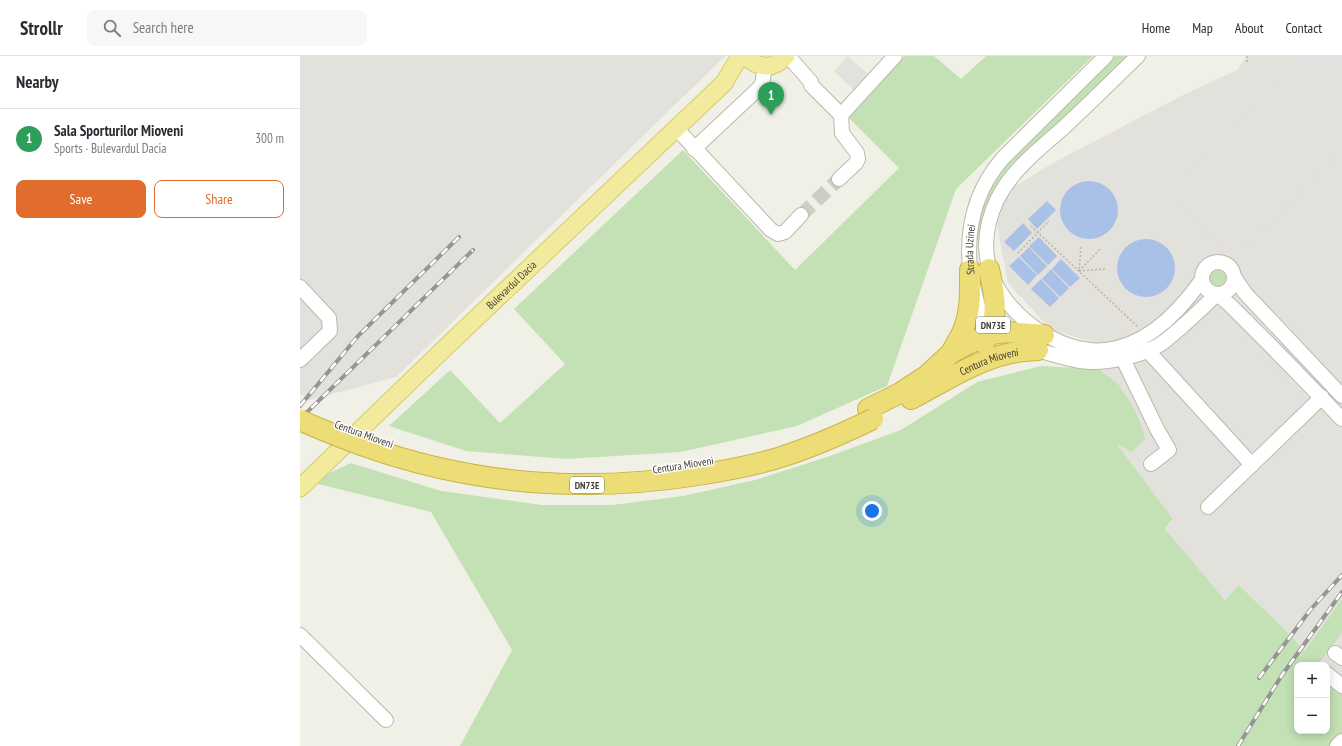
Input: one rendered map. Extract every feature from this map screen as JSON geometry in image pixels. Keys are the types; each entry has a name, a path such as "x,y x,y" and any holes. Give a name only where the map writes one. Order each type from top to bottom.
{"highway":[{"name":"DN73E","path":"962,372 990,334 994,320 995,301 980,269"},
{"name":"DN73E","path":"951,353 964,328 980,269"},
{"name":"Centura Mioveni","path":"300,420 336,436 379,451 446,470 522,481 587,485 653,482 718,472 777,458 853,429 870,414 900,392 926,376 951,353 990,334 1015,332 1041,343"},
{"name":"Centura Mioveni","path":"300,408 375,440 433,456 493,467 531,471 574,473 641,471 695,464 742,454 781,443 870,414 1002,355 1041,343"}],"main road":[{"path":"724,83 740,56"},
{"path":"724,83 757,63 771,66 785,58"},
{"name":"Bulevardul Dacia","path":"300,488 724,83"}],"street":[{"path":"841,115 895,56"},
{"name":"Strada Uzinei","path":"1106,56 1012,148 990,175 981,192 971,222 969,243 980,269 1010,305 1027,322 1041,343 1080,361 1099,362 1123,359 1148,350 1164,342 1217,294"},
{"name":"Strada Uzinei","path":"980,269 986,249 990,215 1002,190 1020,168 1035,153 1138,56"},
{"path":"785,58 807,85 812,85 841,115 842,133 857,153 858,159 856,163 839,179"},
{"path":"694,149 762,84 757,63"},
{"path":"676,128 771,230 778,234 785,232 801,215"},
{"path":"1342,396 1245,293 1234,277 1231,267 1227,264 1216,261 1206,265 1203,270 1201,281 1207,290 1217,294 1242,316 1342,419"},
{"path":"1217,294 1227,291 1231,287 1234,277"},
{"name":"Strada Uzinei","path":"1041,343 1096,350 1118,348 1136,341 1161,325 1182,306 1201,281"},
{"path":"300,287 329,318 330,330 300,360"},
{"path":"1148,350 1252,465"},
{"path":"1123,359 1157,429 1169,450 1151,464"},
{"path":"1208,507 1322,397"},
{"path":"300,635 386,720"},
{"path":"1330,676 1342,686"},
{"path":"1337,746 1342,741"}],"path":[{"path":"1247,56 1247,63"},
{"path":"1018,253 1049,221"},
{"path":"1031,226 1146,335"},
{"path":"1079,271 1081,247"},
{"path":"1079,271 1101,248"},
{"path":"1079,271 1105,269"}],"shaded area":[{"path":"300,56 725,56 396,377 310,400 300,394"},
{"path":"848,56 874,79 859,95 834,71"},
{"path":"1247,56 1342,56 1342,599 1305,650 1239,585 1225,600 1163,528 1173,519 1115,442 1119,385 1099,369 1091,342 1050,329 1008,283 997,225 1006,192 1053,163 1183,95 1237,70"},
{"path":"1298,56 1342,56 1342,154 1240,250 1232,253 1225,250 1177,200 1174,196 1174,185 1176,181 1262,100 1282,72"},
{"path":"1218,307 1306,402 1250,454 1162,359"},
{"path":"1342,633 1342,693 1330,683 1330,662 1320,662"}],"green space":[{"path":"905,56 934,56 961,79 986,56 1093,56 956,189 887,386 797,426 681,452 566,459 466,451 389,426 450,370 500,423 565,364 514,309 683,150 795,270 899,168 847,116"},
{"path":"1115,56 1130,56 1024,154 1004,175 993,192 984,217 980,241 976,241 979,217 987,193 998,173 1018,150"},
{"path":"1218,267 1225,270 1228,277 1225,284 1218,287 1211,284 1208,277 1211,270"},
{"path":"1041,366 1099,369 1119,385 1132,405 1140,422 1145,439 1132,452 1116,443 1173,519 1164,528 1225,600 1239,585 1305,650 1342,599 1342,633 1320,662 1294,662 1294,734 1330,734 1330,683 1342,693 1342,746 460,746 512,650 431,512 310,482 351,463 441,491 542,505 612,505 683,496 755,480 824,458 901,430 977,382"}],"water":[{"path":"1083,181 1095,181 1110,189 1118,204 1118,216 1110,231 1095,239 1083,239 1068,231 1060,216 1060,204 1068,189"},
{"path":"1047,201 1056,210 1037,229 1028,219"},
{"path":"1023,223 1032,233 1014,251 1004,242"},
{"path":"1039,237 1057,256 1048,265 1029,246"},
{"path":"1140,239 1152,239 1167,247 1175,262 1175,274 1167,289 1152,297 1140,297 1125,289 1117,274 1117,262 1125,247"},
{"path":"1029,247 1047,266 1038,275 1020,256"},
{"path":"1019,257 1037,275 1028,285 1009,266"},
{"path":"1061,259 1080,278 1070,287 1052,269"},
{"path":"1051,269 1069,288 1060,297 1042,279"},
{"path":"1041,279 1059,298 1050,307 1031,289"}],"tunnel":[{"path":"801,215 839,179"}],"railway":[{"path":"300,406 358,336 459,237"},
{"path":"300,419 473,250"},
{"path":"1259,678 1311,609 1342,575"},
{"path":"1238,746 1282,675 1342,592"}],"place":[{"name":"Sala Sporturilor Mioveni","path":"771,115"}]}
